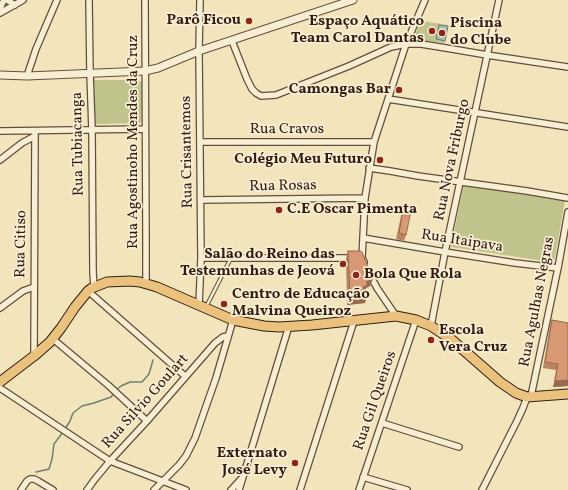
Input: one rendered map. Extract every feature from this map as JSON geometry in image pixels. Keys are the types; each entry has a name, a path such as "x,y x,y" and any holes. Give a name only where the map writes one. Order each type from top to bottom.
{"main road":[{"path":"0,382 34,356 53,339 75,307 91,289 107,282 130,280 157,286 233,320 264,326 289,326 396,316 416,320 432,326 452,340 508,388 516,393 529,396 568,394"}],"street":[{"path":"0,8 4,0"},
{"path":"7,0 15,5"},
{"path":"0,13 24,0"},
{"path":"27,76 36,49 57,0"},
{"name":"Rua Tubiacanga","path":"89,0 93,272 91,289"},
{"name":"Rua Agostinoho Mendes da Cruz","path":"145,0 146,283"},
{"name":"Rua Crisantemos","path":"200,0 199,52 201,258 203,306"},
{"path":"0,75 27,76 145,71 158,68 199,52 353,0"},
{"path":"396,316 377,288 365,267 362,258 365,198 374,142 406,44 425,0"},
{"name":"Rua Nova Friburgo","path":"432,326 445,252 499,0"},
{"path":"232,41 252,89 261,96 276,95 392,47 406,44 421,44 487,56 568,67"},
{"path":"388,99 568,127"},
{"path":"0,131 35,134 92,130 145,129"},
{"path":"0,160 35,134"},
{"name":"Rua Citiso","path":"34,356 35,134"},
{"name":"Rua Cravos","path":"200,142 374,142"},
{"path":"369,168 568,198"},
{"name":"Rua Rosas","path":"201,200 365,198"},
{"name":"Rua Agulhas Negras","path":"482,490 529,396 558,268 568,212"},
{"name":"Rua Itaipava","path":"362,238 515,263 558,268"},
{"path":"201,258 362,258"},
{"path":"0,308 23,291 34,287"},
{"path":"91,289 185,376"},
{"path":"154,490 179,465 186,456 195,438 216,378 233,320"},
{"name":"Rua Gil Queiros","path":"359,490 416,320"},
{"path":"300,490 354,321"},
{"path":"239,490 289,326"},
{"name":"Rua Silvio Goulart","path":"87,490 110,461 147,421 214,343 223,337 228,336"},
{"path":"53,339 108,385 147,421"},
{"path":"0,388 110,461 186,490"},
{"path":"382,422 459,447"},
{"path":"363,476 407,490"},
{"path":"231,490 243,477"},
{"path":"22,490 27,481 30,479 34,479 53,490"}],"lane":[{"path":"203,306 231,258"}],"green space":[{"name":"Espaço Aquático Team Carol Dantas","path":"421,21 448,25 445,43 417,40 414,37"},
{"path":"92,80 140,81 143,87 141,123 96,124 94,121"},
{"path":"464,184 565,200 554,260 551,262 451,247"}],"shaded area":[{"name":"Piscina do Clube","path":"439,25 448,26 445,41 436,39"}],"building":[{"path":"403,210 411,211 406,235 399,233"},
{"name":"Bola Que Rola","path":"348,251 362,252 373,279 366,282 368,285 363,287 367,295 350,297"},
{"path":"552,320 568,323 568,380 555,381 558,364 545,362"}],"waterway":[{"path":"116,390 130,382 142,382 149,374 153,360"},
{"path":"65,429 73,413 82,406 111,397 114,393"},
{"path":"36,472 49,469 54,444 63,432"}],"place":[{"name":"Parô Ficou","path":"249,21"},
{"name":"Espaço Aquático Team Carol Dantas","path":"432,31"},
{"name":"Piscina do Clube","path":"442,33"},
{"name":"Camongas Bar","path":"399,90"},
{"name":"Colégio Meu Futuro","path":"380,160"},
{"name":"C.E Oscar Pimenta","path":"279,210"},
{"name":"Salão do Reino das Testemunhas de Jeová","path":"343,264"},
{"name":"Bola Que Rola","path":"356,275"},
{"name":"Centro de Educação Malvina Queiroz","path":"224,304"},
{"name":"Escola Vera Cruz","path":"431,340"},
{"name":"Externato José Levy","path":"295,463"}]}
